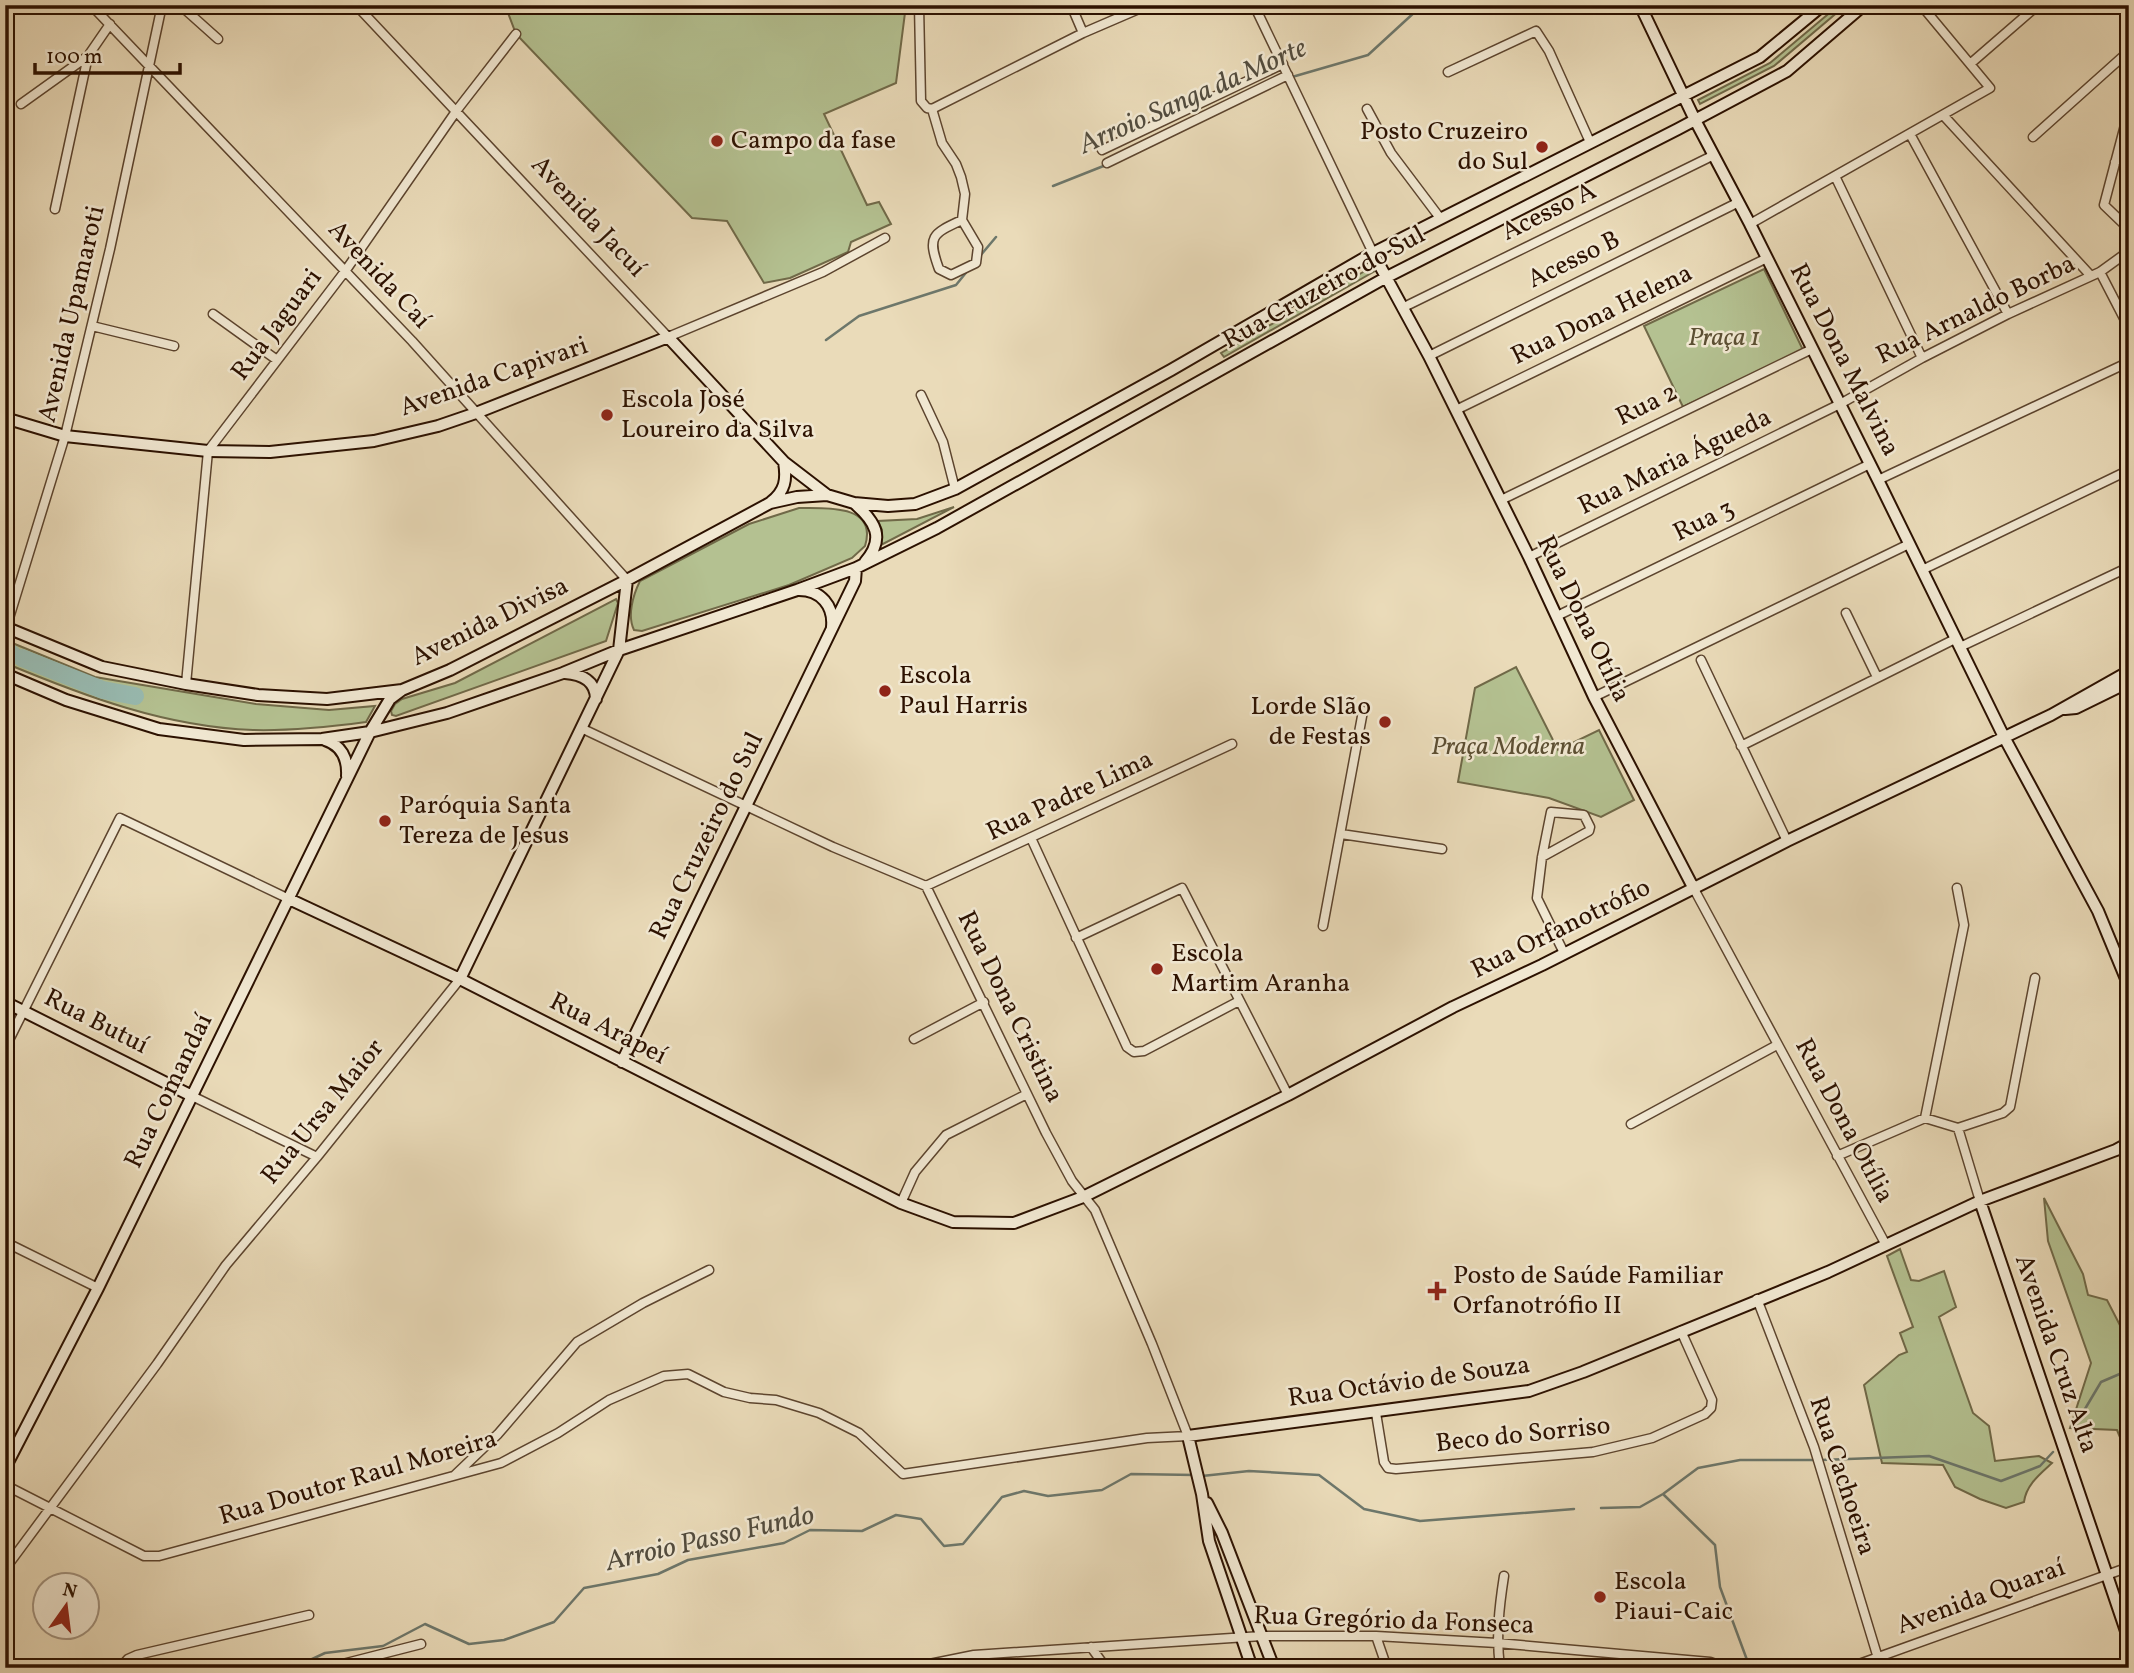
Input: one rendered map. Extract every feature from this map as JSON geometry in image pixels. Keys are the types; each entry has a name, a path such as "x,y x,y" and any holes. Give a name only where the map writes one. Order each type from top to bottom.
{"street":[{"name":"Avenida Caí","path":"91,5 346,270 627,580"},
{"path":"101,15 107,5"},
{"name":"Avenida Upamaroti","path":"6,628 65,436 92,326 162,5"},
{"path":"180,5 218,39"},
{"name":"Avenida Jacuí","path":"356,5 784,462 827,495"},
{"path":"919,5 920,102 932,109 1083,33 1148,5"},
{"path":"1071,5 1083,33"},
{"name":"Rua Dona Otília","path":"1254,5 1385,278 1429,356 1501,500 1594,697 1777,1045 1886,1245"},
{"name":"Rua Dona Malvina","path":"1640,5 2004,737 2098,911 2129,986"},
{"name":"Rua Cruzeiro do Sul","path":"854,503 888,506 915,504 955,489 1171,370 1373,253 1682,94 1760,57 1823,5"},
{"name":"Rua Cruzeiro do Sul","path":"622,1062 832,630 855,581 856,568 937,528 1385,278 1787,71 1864,5"},
{"path":"1750,224 1990,88 1921,5"},
{"path":"1970,64 2038,5"},
{"path":"21,104 88,56 110,24"},
{"path":"1447,72 1536,31 1549,51 1590,142"},
{"name":"Rua Jaguari","path":"208,451 346,270 457,110 516,34"},
{"path":"2033,137 2129,51"},
{"path":"55,209 88,56"},
{"path":"1102,150 1283,64"},
{"path":"1107,163 1288,75"},
{"path":"932,109 939,136 956,164 965,194 962,220 978,247 976,263 951,275 939,269 932,240 937,232 962,220"},
{"path":"1367,109 1391,153 1440,218"},
{"path":"2129,110 2104,205 2129,229"},
{"path":"1943,115 2091,276"},
{"path":"1910,134 2008,314"},
{"name":"Acesso A","path":"1402,307 1714,155"},
{"path":"2115,162 2129,155"},
{"path":"1835,176 1922,358"},
{"name":"Acesso B","path":"1429,356 1739,202"},
{"name":"Avenida Capivari","path":"5,418 65,436 208,451 270,452 374,441 438,426 477,413 779,291 823,272 886,238"},
{"name":"Rua Arnaldo Borba","path":"1840,404 2008,314 2101,272 2129,251"},
{"name":"Rua Dona Helena","path":"1456,410 1767,258"},
{"path":"2101,272 2129,328"},
{"path":"214,314 277,360"},
{"path":"92,326 174,345"},
{"name":"Rua 2","path":"1501,500 1812,349"},
{"path":"1878,480 2129,362"},
{"path":"921,395 943,442 955,489"},
{"name":"Rua Maria Águeda","path":"1529,557 1840,404"},
{"path":"186,684 208,451"},
{"path":"770,503 783,491 786,474 784,462"},
{"name":"Rua 3","path":"1557,616 1870,464"},
{"path":"1922,570 2129,470"},
{"name":"Avenida Divisa","path":"6,628 102,667 186,684 258,695 327,699 402,690 450,670 627,580 770,503 797,497 827,495 854,503"},
{"path":"5,674 66,700 157,733 244,740 322,739 370,732 447,713 856,568 872,553 876,531 872,521 854,503"},
{"path":"1594,697 1909,544"},
{"path":"1741,746 1877,677 2129,567"},
{"name":"Rua Ursa Maior","path":"5,1569 157,1364 226,1265 460,979 619,650 627,580"},
{"path":"797,590 807,590 825,601 831,610 832,630"},
{"path":"1846,613 1877,677"},
{"path":"1701,660 1787,841"},
{"name":"Rua Orfanotrófio","path":"1083,1197 1288,1095 1453,1007 1787,841 2062,709 2129,671"},
{"path":"563,673 583,677 591,683 596,699"},
{"name":"Rua Orfanotrófio","path":"2062,709 2076,708 2129,682"},
{"name":"Rua Comandaí","path":"5,1468 98,1287 370,732 390,699 402,690"},
{"path":"1322,926 1363,711"},
{"path":"581,728 833,847 926,886"},
{"path":"322,739 341,750 346,760 346,782"},
{"name":"Rua Padre Lima","path":"926,886 1232,744"},
{"path":"1542,857 1589,831 1590,827 1584,815 1551,812 1542,857 1537,898 1564,953"},
{"name":"Rua Arapeí","path":"23,1011 120,818 460,979 901,1203 953,1222 1014,1223 1083,1197"},
{"path":"1341,834 1442,849"},
{"path":"1031,838 1127,1046 1134,1052 1144,1051 1239,1001"},
{"name":"Rua Dona Cristina","path":"926,886 1072,1181 1095,1210 1188,1436 1202,1494"},
{"path":"1076,938 1182,888 1288,1095"},
{"path":"1925,1118 1964,925 1957,888"},
{"path":"1837,1156 1925,1118 1958,1128 2003,1113 2010,1107 2035,978"},
{"name":"Rua Butuí","path":"5,1002 317,1157"},
{"path":"914,1039 984,1002"},
{"path":"5,1048 23,1011"},
{"path":"1631,1124 1777,1045"},
{"path":"901,1203 915,1172 946,1135 1027,1094"},
{"path":"1958,1128 1980,1201"},
{"name":"Rua Octávio de Souza","path":"903,1474 1147,1438 1188,1436 1376,1413 1529,1391 1583,1372 1817,1276 1980,1201 2129,1143"},
{"name":"Avenida Cruz Alta","path":"1980,1201 2129,1640"},
{"path":"5,1242 98,1287"},
{"path":"453,1477 498,1433 577,1342 643,1303 709,1270"},
{"name":"Rua Cachoeira","path":"1757,1299 1814,1447 1881,1668"},
{"name":"Beco do Sorriso","path":"1376,1413 1384,1462 1388,1468 1396,1469 1586,1454 1652,1437 1705,1414 1712,1408 1712,1400 1681,1331"},
{"name":"Rua Doutor Raul Moreira","path":"5,1485 144,1556 159,1556 501,1463 558,1433 620,1395 664,1376 688,1374 724,1392 776,1400 819,1413 859,1433 903,1474"},
{"path":"1202,1494 1222,1533 1274,1668"},
{"path":"1202,1494 1209,1541 1251,1668"},
{"name":"Avenida Quaraí","path":"1848,1668 2129,1567"},
{"path":"1500,1668 1497,1643 1498,1612 1504,1576"},
{"path":"120,1668 137,1656 309,1615"},
{"name":"Rua Gregório da Fonseca","path":"910,1668 974,1655 1262,1636 1376,1636 1497,1643 1710,1662 1726,1668"},
{"path":"1376,1636 1387,1668"},
{"path":"327,1668 421,1644"},
{"path":"1091,1647 1106,1668"},
{"path":"378,1656 392,1668"}],"green space":[{"path":"505,5 906,5 896,83 824,114 867,205 879,202 891,224 851,242 848,252 790,278 764,283 727,221 692,218 516,34"},
{"path":"1839,5 1846,5 1774,66 1700,104 1698,100 1770,63"},
{"path":"1372,267 1375,271 1224,357 1221,353"},
{"name":"Praça 1","path":"1764,269 1803,350 1683,407 1644,326"},
{"path":"954,507 881,545 882,530 878,521 917,519"},
{"path":"799,508 835,509 857,516 864,522 867,532 865,546 852,558 789,585 642,631 634,630 632,606 640,581 749,524"},
{"path":"616,599 618,603 606,641 396,716 392,715 395,704 402,699 455,683"},
{"path":"5,640 95,677 256,704 329,710 375,706 366,722 324,727 253,730 189,723 95,698 5,663 5,657 99,694 137,701 137,691 106,686 5,645"},
{"name":"Praça Moderna","path":"1516,667 1558,750 1599,730 1634,800 1601,817 1549,798 1458,782 1475,688"},
{"path":"2044,1198 2083,1274 2088,1295 2107,1300 2124,1333 2129,1332 2129,1459 2117,1430 2070,1428 2091,1363 2048,1241"},
{"path":"1900,1249 1911,1280 1919,1281 1944,1271 1956,1307 1939,1317 1973,1413 1989,1426 1995,1461 2039,1456 2052,1463 2031,1485 2024,1502 2006,1508 1980,1499 1955,1487 1943,1465 1882,1463 1864,1385 1899,1355 1907,1352 1900,1333 1913,1327 1887,1256"}],"waterway":[{"name":"Arroio Sanga da Morte","path":"1292,77 1368,55 1417,10 1418,5"},
{"name":"Arroio Sanga da Morte","path":"1053,186 1106,165"},
{"name":"Arroio Sanga da Morte","path":"980,256 996,237"},
{"name":"Arroio Sanga da Morte","path":"826,340 859,316 956,285 969,269"},
{"name":"Arroio Sanga da Morte","path":"5,651 12,654"},
{"name":"Arroio Sanga da Morte","path":"22,658 103,690 135,696"},
{"name":"Arroio Passo Fundo","path":"2076,1424 2101,1382 2129,1370"},
{"name":"Arroio Passo Fundo","path":"1821,1460 1929,1456 2001,1481 2040,1466 2053,1452"},
{"name":"Arroio Passo Fundo","path":"1601,1508 1640,1507 1698,1468 1740,1460 1815,1460"},
{"name":"Arroio Passo Fundo","path":"1202,1476 1249,1471 1319,1475 1364,1509 1420,1521 1574,1509"},
{"name":"Arroio Passo Fundo","path":"293,1668 325,1653 383,1646 425,1624 469,1644 504,1640 554,1622 584,1588 658,1574 688,1560 784,1543 810,1530 862,1531 896,1515 921,1519 944,1546 963,1544 1002,1497 1024,1491 1048,1496 1102,1490 1131,1474 1195,1475"},
{"path":"1664,1495 1715,1545 1720,1587 1750,1668"},
{"name":"Arroio Passo Fundo","path":"162,1668 189,1660 268,1668"}],"place":[{"name":"Campo da fase","path":"717,141"},
{"name":"Posto Cruzeiro do Sul","path":"1542,147"},
{"name":"Escola José Loureiro da Silva","path":"607,415"},
{"name":"Escola Paul Harris","path":"885,691"},
{"name":"Lorde Slão de Festas","path":"1385,722"},
{"name":"Paróquia Santa Tereza de Jesus","path":"385,821"},
{"name":"Escola Martim Aranha","path":"1157,969"},
{"name":"Posto de Saúde Familiar Orfanotrófio II","path":"1437,1291"},
{"name":"Escola Piaui-Caic","path":"1600,1597"}]}
